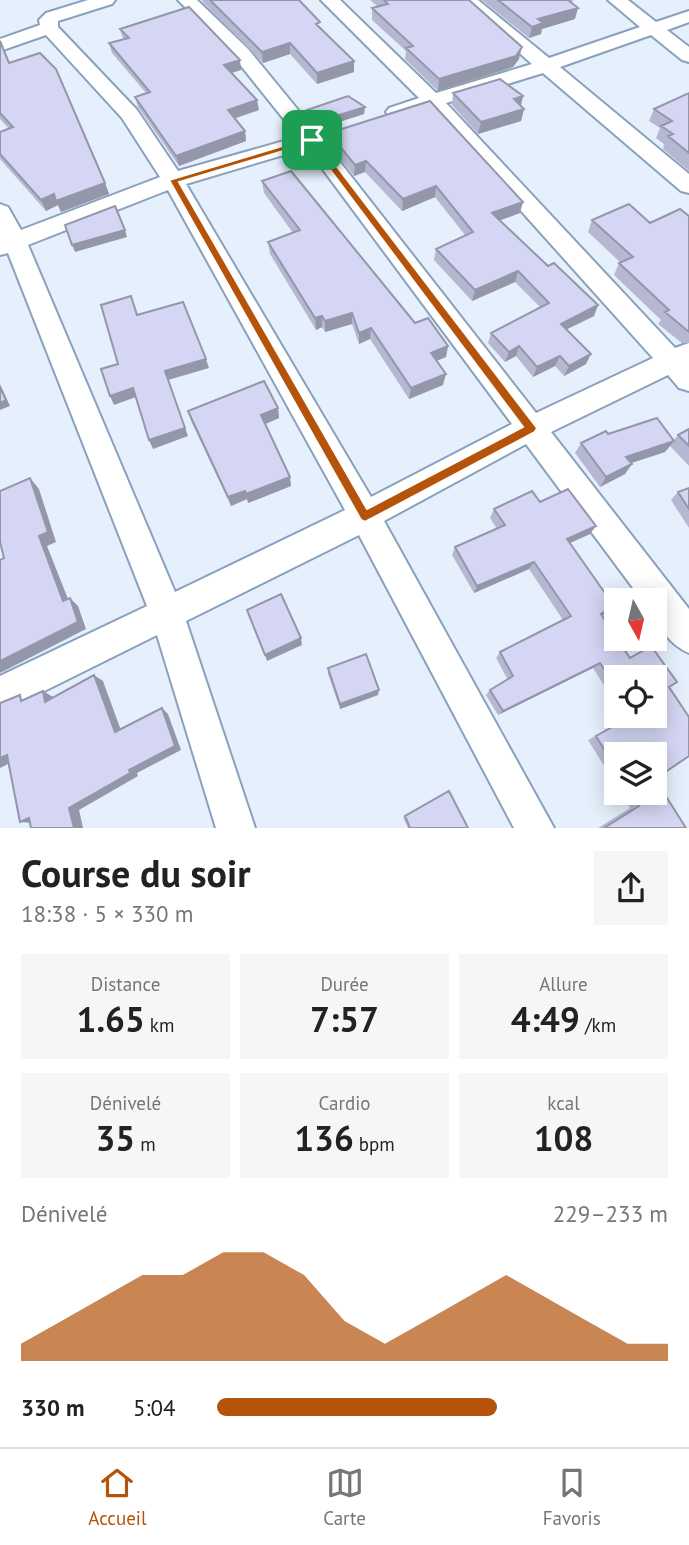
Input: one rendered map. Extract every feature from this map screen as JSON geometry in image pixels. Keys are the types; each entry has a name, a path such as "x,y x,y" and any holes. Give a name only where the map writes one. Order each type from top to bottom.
{"street":[{"path":"106,0 52,17 48,20 49,28 130,114 173,180 365,516 536,828"},
{"path":"187,0 241,53 312,140 689,636"},
{"path":"0,695 365,516 531,428 683,365 433,101 330,0"},
{"path":"468,0 689,186"},
{"path":"617,0 689,56"},
{"path":"372,120 545,66 689,16"},
{"path":"0,45 49,28"},
{"path":"7,244 173,180 348,128"},
{"path":"0,212 7,244 167,614 236,828"}],"building":[{"path":"210,0 299,0 320,22 316,24 354,61 317,73 290,43 262,52"},
{"path":"384,0 469,0 522,47 516,56 439,79 406,48 413,46 372,8 388,4"},
{"path":"498,0 568,0 578,8 538,19 543,23 532,27"},
{"path":"189,7 240,60 224,65 257,100 228,110 245,131 176,156 135,97 150,92 109,43 129,38 120,29"},
{"path":"0,41 9,63 40,53 56,69 105,183 56,201 54,194 41,200 0,154 0,132 13,127 0,113"},
{"path":"500,79 523,96 514,99 524,109 481,122 453,93"},
{"path":"689,93 689,153 668,136 673,134 661,126 672,121 654,109"},
{"path":"348,96 365,107 317,122 307,110"},
{"path":"430,101 523,202 492,213 548,266 554,263 598,305 561,324 591,354 569,366 560,356 537,367 519,346 509,352 491,333 549,303 518,271 475,290 436,249 473,232 436,186 403,199 366,161 355,165 329,133"},
{"path":"291,171 415,323 428,318 448,346 431,353 446,374 411,388 371,328 359,333 352,313 325,321 322,316 315,318 268,242 300,230 262,181"},
{"path":"629,204 650,223 680,209 689,216 689,332 665,312 669,310 619,263 633,257 592,220"},
{"path":"115,206 125,230 72,245 65,225"},
{"path":"131,296 137,315 183,302 206,359 165,371 185,428 149,440 133,388 110,396 101,369 118,364 101,305"},
{"path":"264,381 278,408 261,415 290,477 246,494 245,491 228,497 188,411"},
{"path":"0,387 6,400 0,403"},
{"path":"657,418 674,441 626,457 632,464 606,477 581,443 606,431 608,434"},
{"path":"689,429 689,446 678,435"},
{"path":"30,478 48,532 39,536 63,601 70,598 78,622 0,661 0,560 4,558 0,542 0,491"},
{"path":"689,488 689,509 678,492"},
{"path":"568,489 596,526 567,539 604,592 604,612 601,614 604,619 604,651 625,651 630,658 642,651 655,651 665,665 604,665 604,669 600,663 503,711 490,690 513,676 500,652 571,616 534,562 477,586 455,547 505,525 494,509 532,491 540,502"},
{"path":"281,594 301,638 265,655 247,610"},
{"path":"366,654 379,690 340,704 328,668"},
{"path":"667,668 677,682 669,687 689,717 689,756 667,771 667,742 604,742 604,749 596,736 610,728 667,728"},
{"path":"94,675 115,732 162,708 175,746 129,770 130,773 69,808 74,828 31,828 29,818 20,822 7,755 0,758 0,703 20,695 21,701 43,691 45,702"},
{"path":"449,791 468,828 410,828 405,816"},
{"path":"667,798 686,828 604,828 639,806 667,805"}],"route":[{"path":"312,140 531,428 365,516 173,180 312,140"}]}
